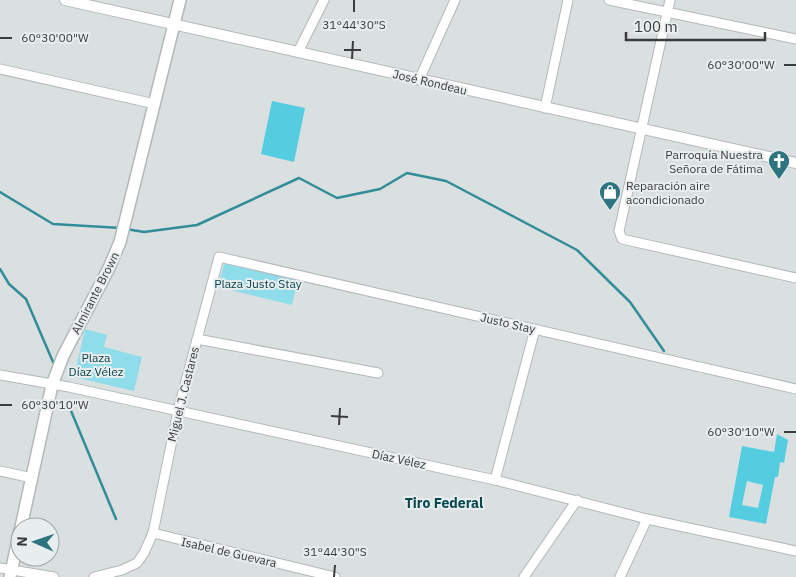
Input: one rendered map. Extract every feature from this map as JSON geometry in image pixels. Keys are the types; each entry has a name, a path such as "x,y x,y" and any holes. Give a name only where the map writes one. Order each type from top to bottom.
{"main road":[{"name":"Almirante Brown","path":"23,517 52,385 63,356 120,242 180,0"}],"street":[{"name":"José Rondeau","path":"65,0 796,163"},
{"path":"298,52 324,0"},
{"path":"419,80 455,0"},
{"path":"545,108 568,0"},
{"path":"608,0 796,39"},
{"path":"670,0 619,231 622,240 796,278"},
{"path":"0,69 155,104"},
{"name":"Justo Stay","path":"219,257 796,389"},
{"name":"Miguel J. Castares","path":"94,577 122,570 137,563 153,533 178,411 219,257"},
{"path":"495,480 535,329"},
{"path":"197,339 378,373"},
{"name":"Díaz Vélez","path":"0,375 178,411 495,480 647,519 796,551"},
{"path":"0,471 32,478"},
{"path":"524,577 577,500"},
{"path":"620,577 647,519"},
{"name":"Isabel de Guevara","path":"153,533 335,577"},
{"path":"7,572 54,577"}],"green space":[{"name":"Plaza Justo Stay","path":"225,260 298,279 292,305 218,287"},
{"name":"Plaza Díaz Vélez","path":"85,329 107,335 104,347 142,357 134,391 74,377"}],"building":[{"path":"272,101 305,108 294,162 261,154"},
{"path":"777,434 788,440 784,463 780,462 778,477 775,477 766,524 729,517 742,446 774,452","holes":["747,481 763,485 758,508 742,505"]}],"waterway":[{"path":"126,229 144,232 197,225 299,178 337,198 380,189 407,173 446,181 577,250 630,302 664,351"},
{"path":"0,192 53,224 121,228"},
{"path":"0,269 9,284 26,299 53,362"},
{"path":"69,406 116,519"}],"place":[{"name":"Parroquía Nuestra Señora de Fátima","path":"779,180"},
{"name":"Reparación aire acondicionado","path":"610,211"}],"district":[{"name":"Tiro Federal","path":"444,503"}]}
